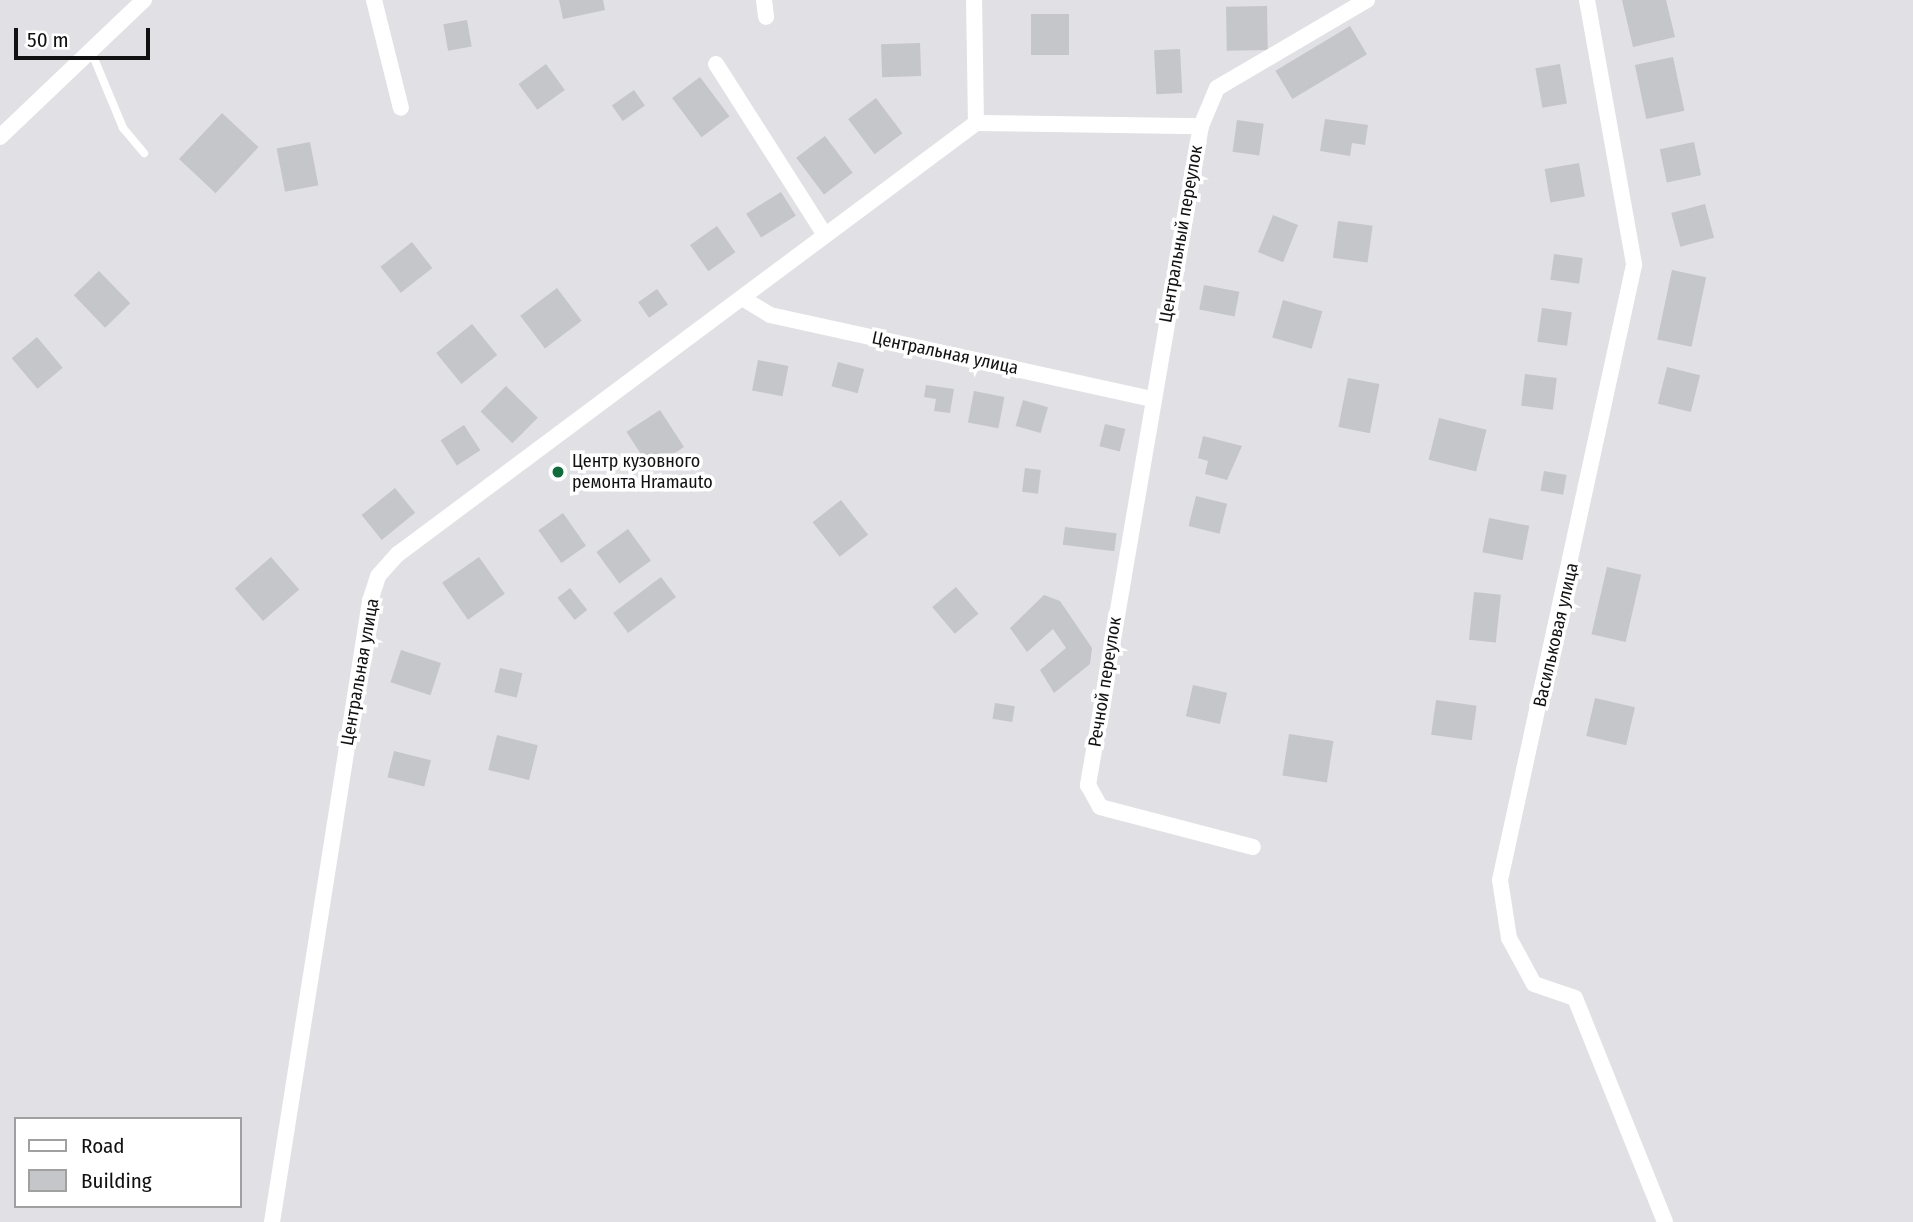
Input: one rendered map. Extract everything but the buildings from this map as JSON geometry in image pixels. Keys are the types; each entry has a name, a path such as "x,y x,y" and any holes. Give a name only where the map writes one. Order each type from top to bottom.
{"street":[{"path":"0,137 145,0"},
{"path":"374,0 401,108"},
{"path":"974,0 976,123"},
{"path":"1201,126 1217,88 1367,0"},
{"name":"Васильковая улица","path":"1587,0 1634,265 1500,880 1509,938 1534,984 1575,998 1665,1222"},
{"path":"716,64 825,235"},
{"name":"Центральный переулок","path":"976,123 1201,126 1152,399"},
{"name":"Центральная улица","path":"272,1222 378,576 398,554 976,123"},
{"name":"Центральная улица","path":"742,298 770,314 1152,399"},
{"name":"Речной переулок","path":"1152,399 1088,785 1100,807 1252,846"}],"lane":[{"path":"91,51 123,128 144,153"}],"place":[{"name":"Центр кузовного ремонта Hramauto","path":"558,472"}]}
